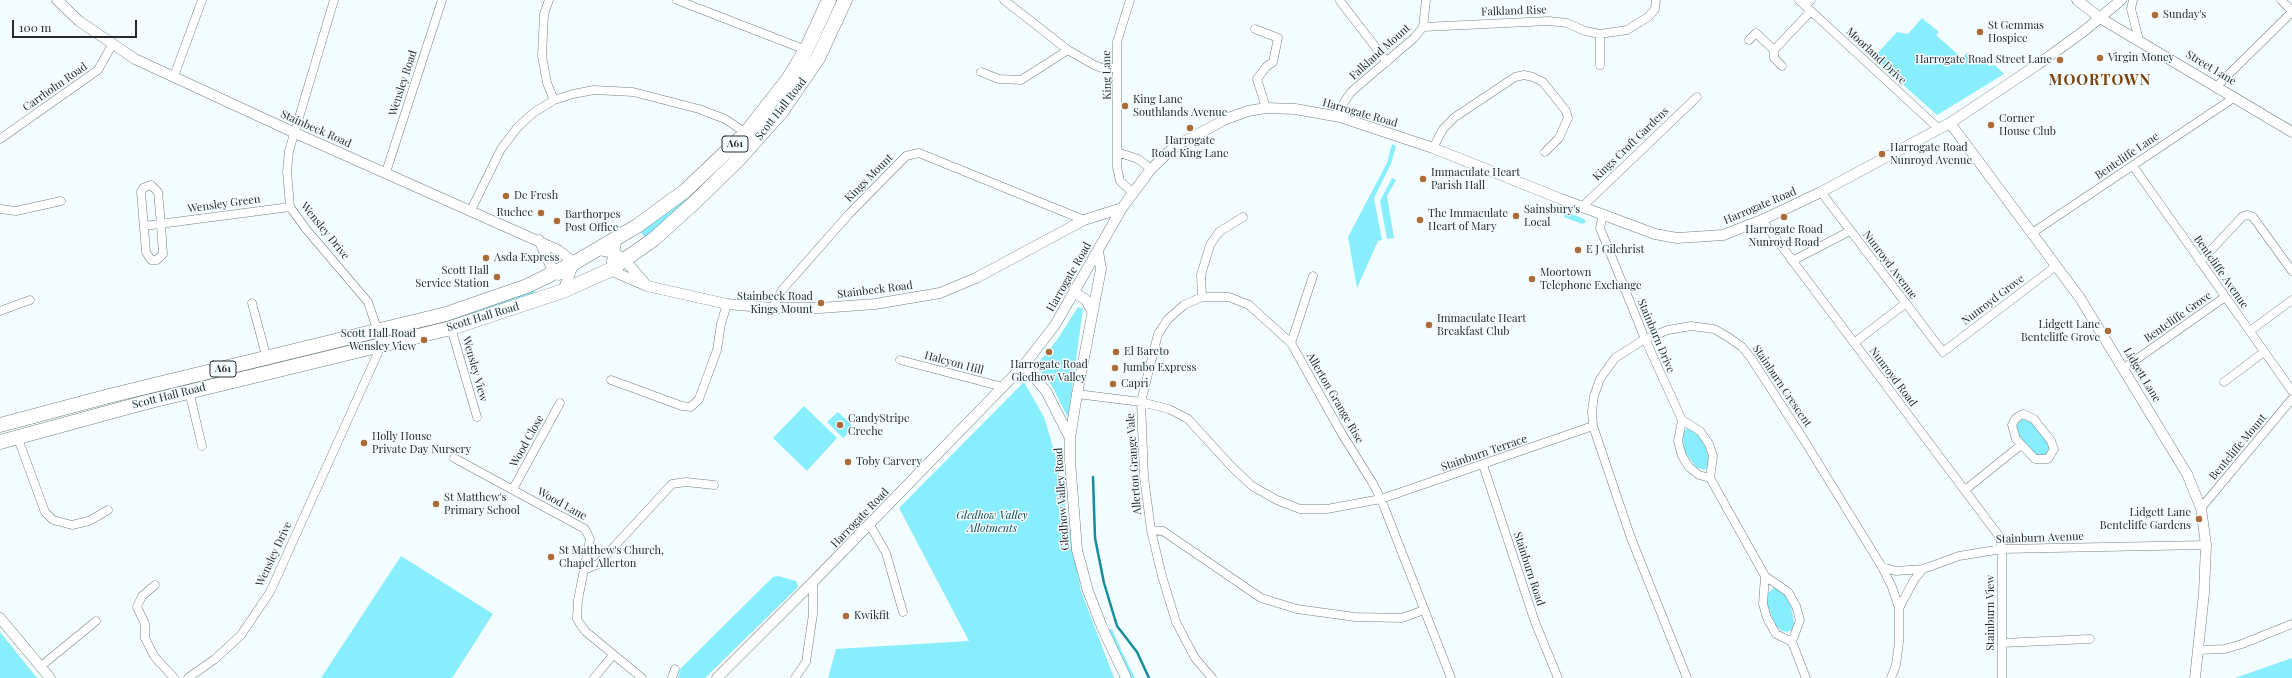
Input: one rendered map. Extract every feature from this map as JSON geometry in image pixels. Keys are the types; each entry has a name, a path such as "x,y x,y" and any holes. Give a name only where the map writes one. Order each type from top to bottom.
{"highway":[{"name":"Scott Hall Road","path":"0,426 109,396 267,359 378,343 453,312 527,286 574,263 599,250 685,191 746,133 775,97 806,50 829,0"},
{"name":"Scott Hall Road","path":"0,442 16,436 378,343 451,328 563,292 610,270 620,256 654,239 695,202 738,160 781,112 818,58 845,0"}],"street":[{"name":"Stainbeck Road","path":"57,0 78,21 135,59 293,132 539,240 558,250 574,263"},
{"path":"174,76 202,0"},
{"name":"Wensley Drive","path":"188,678 215,659 241,635 270,592 378,343 368,302 306,229 290,206 287,171 293,132 334,0"},
{"name":"Wensley Road","path":"386,172 442,0"},
{"path":"549,0 544,14 542,56 547,83 554,100"},
{"path":"677,0 806,50"},
{"path":"1004,0 1068,50 1094,65 1102,68 1116,68"},
{"name":"King Lane","path":"1130,0 1117,42 1116,68 1118,94 1116,167 1120,182 1132,192"},
{"name":"Falkland Mount","path":"1340,117 1346,98 1414,38 1423,27 1426,0"},
{"name":"Falkland Rise","path":"1423,27 1549,21 1567,23 1585,31 1600,34 1627,30 1648,17 1655,9 1656,0"},
{"name":"Moorland Drive","path":"1799,0 1809,6 1939,129"},
{"name":"Street Lane","path":"2077,0 2100,18 2217,86 2292,132"},
{"name":"Harrogate Road","path":"717,678 870,525 1024,365 1055,325 1122,208 1132,192 1151,169 1174,147 1226,119 1248,111 1266,108 1295,109 1340,117 1433,148 1582,207 1656,234 1677,238 1723,234 1762,220 1821,192 1950,123 2037,65 2100,18 2121,0"},
{"path":"2133,0 2131,10 2139,40"},
{"path":"2217,86 2292,11 2281,0"},
{"path":"1340,1 1387,62"},
{"path":"1782,66 1774,58 1774,50 1809,6"},
{"path":"1255,29 1278,38 1272,62 1257,78 1266,108"},
{"path":"1749,40 1756,33 1774,50"},
{"path":"1600,34 1600,65"},
{"name":"Carrholm Road","path":"0,139 98,70 112,45"},
{"path":"981,72 999,79 1020,80 1068,50"},
{"path":"1433,148 1443,130 1455,117 1515,77 1524,75 1533,76 1543,82 1566,111 1568,118 1559,138 1545,152"},
{"path":"471,210 501,149 517,128 533,113 554,100 594,90 633,92 699,108 725,119 746,133"},
{"name":"Kings Croft Gardens","path":"1582,207 1697,97"},
{"name":"Bentcliffe Lane","path":"2032,233 2235,97"},
{"name":"Lidgett Lane","path":"1950,123 2056,266 2124,368 2187,474 2201,508 2206,545 2195,678"},
{"path":"1117,152 1138,159 1151,169"},
{"name":"Kings Mount","path":"773,308 782,290 849,214 906,156 919,153 1084,220"},
{"name":"Bentcliffe Avenue","path":"2133,166 2292,391"},
{"path":"151,185 158,192 161,224 163,254 157,260 151,260 146,252 141,192 143,188 151,185"},
{"name":"Nunroyd Avenue","path":"1821,192 1943,352"},
{"path":"0,209 16,211 61,201"},
{"name":"Wensley Green","path":"144,226 290,206"},
{"name":"Stainbeck Road","path":"610,270 647,286 727,304 773,308 820,308 875,304 940,293 976,278 1084,220 1122,208"},
{"name":"Stainburn Drive","path":"1603,215 1600,228 1645,339 1682,420"},
{"path":"2200,262 2242,217 2247,215 2252,217 2292,271"},
{"path":"1202,297 1202,275 1210,245 1219,232 1243,216"},
{"name":"Nunroyd Road","path":"1762,220 1999,536 2002,549"},
{"path":"1792,261 1850,231"},
{"path":"617,238 620,256"},
{"path":"539,240 554,273 584,282"},
{"path":"599,250 620,256 647,286"},
{"name":"Gledhow Valley Road","path":"1098,251 1101,269 1092,311 1070,438 1077,550 1088,591 1102,627 1126,678"},
{"path":"563,292 574,263"},
{"name":"Nunroyd Grove","path":"1943,352 2056,266"},
{"path":"1291,343 1313,276"},
{"path":"1074,292 1086,300 1092,311"},
{"name":"Allerton Grange Rise","path":"1141,402 1158,334 1168,319 1184,305 1202,297 1229,297 1248,305 1291,343 1381,499 1451,678"},
{"name":"Bentcliffe Grove","path":"2124,368 2225,297"},
{"path":"0,311 30,300"},
{"path":"2250,330 2292,300"},
{"path":"252,303 267,359"},
{"path":"1854,343 1906,303"},
{"path":"611,380 682,406 691,407 699,399 717,350 721,324 727,304"},
{"name":"Stainburn Crescent","path":"1687,678 1631,538 1593,426 1594,396 1600,379 1616,358 1645,339 1668,330 1691,326 1714,330 1728,337 1742,347 1751,358 1804,440 1882,567 1892,587 1899,608 1899,642 1896,665 1891,678"},
{"name":"Wensley View","path":"451,328 477,417"},
{"path":"2224,382 2264,352"},
{"name":"Halcyon Hill","path":"900,360 1003,387"},
{"path":"1024,365 1046,391 1070,438"},
{"path":"189,391 202,446"},
{"name":"Stainburn Terrace","path":"1077,394 1141,402 1169,409 1188,419 1231,466 1252,486 1278,500 1300,509 1327,510 1381,499 1593,426"},
{"name":"Bentcliffe Mount","path":"2201,508 2292,399"},
{"name":"Allerton Grange Vale","path":"1141,402 1144,477 1151,530 1162,576 1176,622 1195,658 1212,678"},
{"name":"Wood Close","path":"513,489 560,403"},
{"path":"2027,414 2034,419 2047,435 2054,449 2051,457 2039,461 2032,457 2021,445 2013,433 2012,425 2019,415 2027,414"},
{"path":"1710,478 1699,475 1689,466 1682,456 1678,442 1682,420 1700,431 1709,444 1713,456 1710,478 1765,576 1788,592 1796,606 1800,620 1792,642 1806,678"},
{"path":"16,436 45,512 53,520 72,525 89,521 108,510"},
{"path":"1965,490 2021,445"},
{"name":"Wood Lane","path":"454,458 585,529 590,539 576,619 585,631 613,656 642,678"},
{"name":"Stainburn Road","path":"1483,465 1535,622 1558,678"},
{"path":"584,570 598,564 672,484 686,482 714,485"},
{"path":"870,525 886,553 903,612"},
{"path":"1151,530 1163,531 1261,598 1297,609 1355,617 1402,618 1424,610"},
{"name":"Stainburn Avenue","path":"1882,567 1903,571 1923,569 1959,556 2002,549 2206,545"},
{"name":"Stainburn View","path":"2002,549 2002,678"},
{"path":"1899,608 1914,580 1923,569"},
{"path":"1765,576 1763,604 1767,618 1776,634 1792,642"},
{"path":"795,678 806,662 813,614 813,582"},
{"path":"155,585 142,596 137,607 145,624 145,638 154,656 174,678"},
{"path":"0,618 50,678"},
{"path":"40,667 96,621"},
{"path":"2198,650 2225,649 2242,644 2292,624"},
{"path":"2002,642 2090,640"},
{"path":"594,678 613,656"},
{"path":"672,678 675,669"}],"green space":[{"path":"1922,18 1939,32 1936,35 1962,58 1967,53 1976,61 1982,57 1989,66 1995,65 2004,74 1937,115 1873,58 1897,32 1908,34"},
{"path":"1392,144 1396,146 1391,164 1374,198 1382,240 1378,241 1357,288 1348,237 1387,163"},
{"path":"1392,178 1396,180 1387,196 1394,238 1387,239 1380,201"},
{"path":"704,179 708,182 646,239 640,231"},
{"path":"1565,211 1584,219 1586,222 1582,224 1564,217"},
{"path":"534,290 537,296 452,323 451,318"},
{"path":"1078,307 1083,309 1068,418 1052,386 1040,371 1039,362 1057,340"},
{"name":"Gledhow Valley Allotments","path":"1024,382 1044,417 1056,457 1081,591 1114,678 828,678 836,649 969,641 899,508"},
{"path":"804,406 837,438 807,471 773,438"},
{"name":"CandyStripe Creche","path":"838,412 854,427 843,438 827,422"},
{"path":"2024,419 2030,420 2048,443 2050,449 2046,457 2034,455 2018,435 2015,426 2018,421"},
{"path":"1687,428 1695,432 1706,446 1709,462 1708,468 1704,470 1696,467 1685,452 1682,435"},
{"path":"401,556 493,614 452,678 321,678"},
{"path":"778,576 796,581 798,586 797,588 705,678 678,678 680,669 773,577"},
{"path":"1775,587 1784,593 1791,606 1794,623 1792,630 1787,632 1782,631 1775,625 1767,604 1767,594"},
{"path":"1112,629 1135,678 1131,678 1117,651 1108,630"},
{"path":"0,632 37,678 0,678"},
{"path":"2292,658 2292,678 2235,678"}],"waterway":[{"path":"1093,477 1095,538 1104,583 1117,626 1137,652 1149,678"}],"place":[{"name":"Sunday's","path":"2155,15"},
{"name":"St Gemmas Hospice","path":"1980,32"},
{"name":"Virgin Money","path":"2100,58"},
{"name":"Harrogate Road Street Lane","path":"2060,60"},
{"name":"King Lane Southlands Avenue","path":"1125,106"},
{"name":"Corner House Club","path":"1991,125"},
{"name":"Harrogate Road King Lane","path":"1190,128"},
{"name":"Harrogate Road Nunroyd Avenue","path":"1882,154"},
{"name":"Immaculate Heart Parish Hall","path":"1423,179"},
{"name":"De Fresh","path":"506,196"},
{"name":"Ruchee","path":"541,213"},
{"name":"Sainsbury's Local","path":"1516,216"},
{"name":"Harrogate Road Nunroyd Road","path":"1784,217"},
{"name":"The Immaculate Heart of Mary","path":"1420,220"},
{"name":"Barthorpes Post Office","path":"557,221"},
{"name":"E J Gilchrist","path":"1578,250"},
{"name":"Asda Express","path":"486,258"},
{"name":"Scott Hall Service Station","path":"497,277"},
{"name":"Moortown Telephone Exchange","path":"1532,279"},
{"name":"Stainbeck Road Kings Mount","path":"821,303"},
{"name":"Immaculate Heart Breakfast Club","path":"1429,325"},
{"name":"Lidgett Lane Bentcliffe Grove","path":"2108,331"},
{"name":"Scott Hall Road Wensley View","path":"424,340"},
{"name":"Harrogate Road Gledhow Valley","path":"1049,352"},
{"name":"El Bareto","path":"1116,352"},
{"name":"Jumbo Express","path":"1115,368"},
{"name":"Capri","path":"1113,384"},
{"name":"CandyStripe Creche","path":"840,425"},
{"name":"Holly House Private Day Nursery","path":"364,443"},
{"name":"Toby Carvery","path":"848,462"},
{"name":"St Matthew's Primary School","path":"436,504"},
{"name":"Lidgett Lane Bentcliffe Gardens","path":"2199,519"},
{"name":"St Matthew's Church, Chapel Allerton","path":"551,557"},
{"name":"Kwikfit","path":"846,616"}],"district":[{"name":"MOORTOWN","path":"2100,80"}]}
